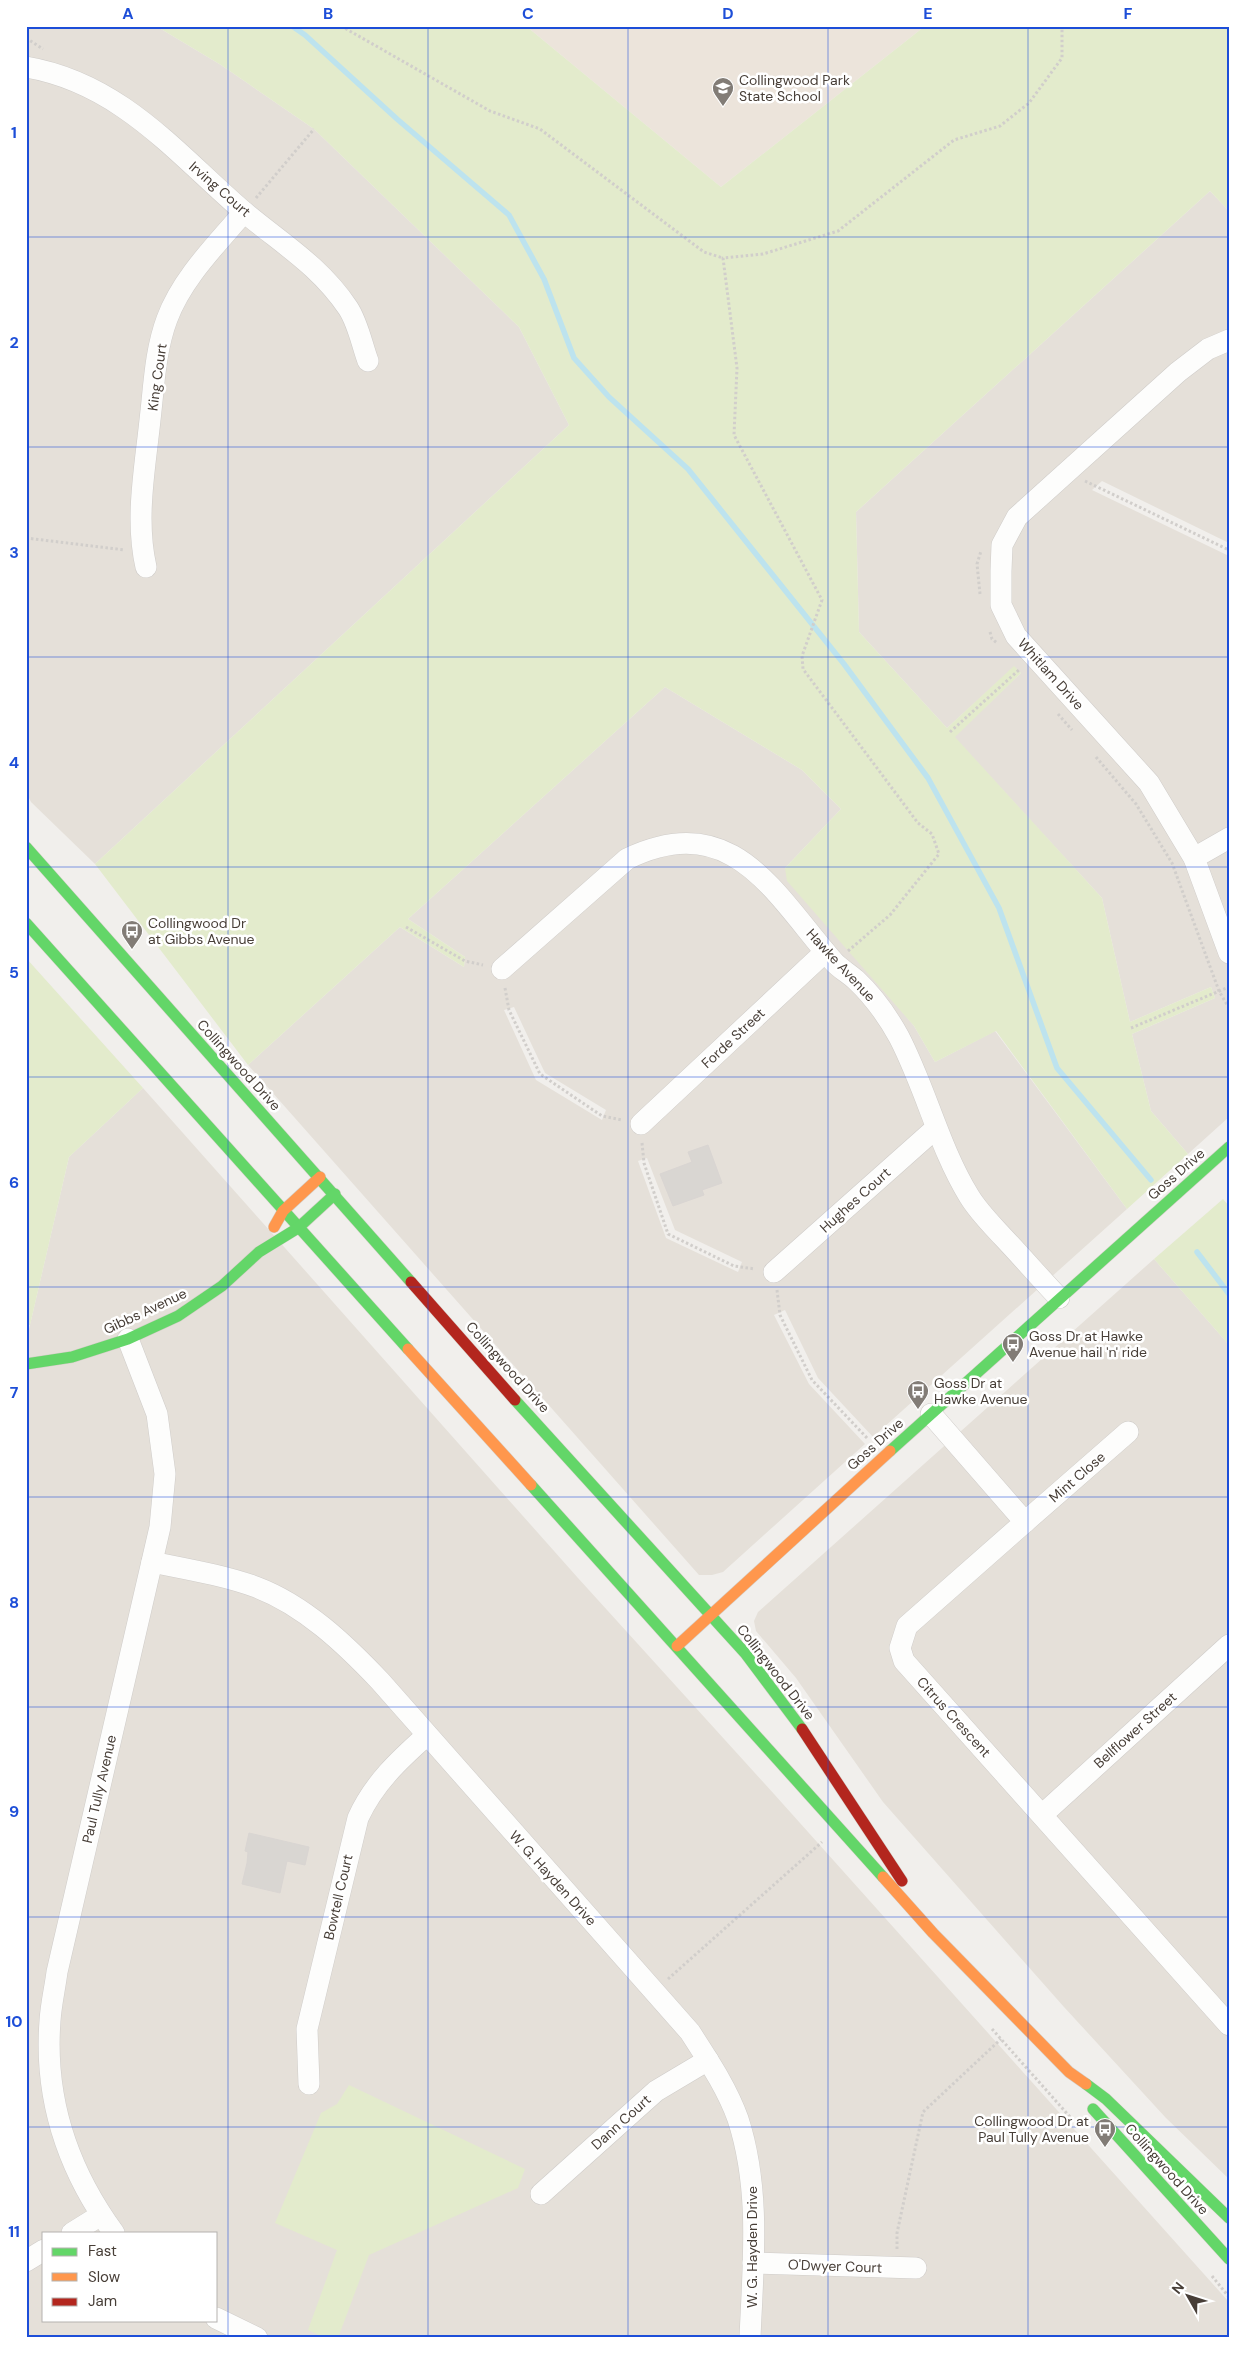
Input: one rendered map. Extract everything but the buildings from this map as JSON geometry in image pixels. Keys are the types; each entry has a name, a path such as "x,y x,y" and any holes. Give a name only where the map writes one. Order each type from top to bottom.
{"main road":[{"name":"Collingwood Drive","path":"26,847 520,1405 745,1653 797,1722 888,1856 933,1934"},
{"name":"Collingwood Drive","path":"26,923 233,1152 298,1228 677,1646 933,1934 1069,2072 1106,2099 1229,2218"},
{"name":"Goss Drive","path":"677,1646 930,1414 1229,1147"},
{"name":"Gibbs Avenue","path":"259,1252 283,1211 320,1177"},
{"name":"Gibbs Avenue","path":"26,1364 72,1357 128,1339 178,1316 203,1300 259,1252 298,1228 335,1194"},
{"name":"Collingwood Drive","path":"1069,2072 1093,2109 1229,2259"}],"street":[{"name":"Irving Court","path":"26,67 86,84 137,116 244,212 314,266 349,310 368,361"},
{"name":"King Court","path":"144,559 142,494 157,357 167,318 188,280 244,212"},
{"name":"Whitlam Drive","path":"1229,340 1208,350 1178,372 1017,518 1002,544 1001,605 1016,636 1149,783 1194,858 1229,953"},
{"path":"1194,858 1229,838"},
{"name":"Hawke Avenue","path":"502,969 627,859 644,850 667,844 697,843 738,857 761,875 830,957 856,981 883,1011 916,1070 936,1128 969,1197 1059,1298"},
{"name":"Forde Street","path":"641,1124 830,957"},
{"name":"Hughes Court","path":"774,1272 936,1128"},
{"name":"Paul Tully Avenue","path":"113,2232 101,2215 69,2156 61,2130 51,2077 50,2021 57,1972 160,1527 165,1474 157,1414 128,1339"},
{"path":"930,1414 1025,1522"},
{"name":"Mint Close","path":"1025,1522 1128,1432"},
{"name":"Citrus Crescent","path":"1025,1522 907,1626 900,1648 904,1660 1229,2024"},
{"name":"W. G. Hayden Drive","path":"152,1562 256,1587 292,1606 331,1634 358,1658 690,2032 708,2060 737,2117 747,2154 754,2201 750,2338"},
{"name":"Bellflower Street","path":"1042,1815 1229,1645"},
{"name":"Bowtell Court","path":"309,2084 306,2029 358,1818 367,1798 384,1776 427,1735"},
{"name":"Dann Court","path":"541,2194 656,2091 708,2060"},
{"path":"74,2232 101,2215"},
{"path":"26,2261 42,2251"},
{"name":"O'Dwyer Court","path":"753,2263 906,2268"},
{"path":"218,2319 257,2338"}],"path":[{"path":"341,26 490,111 540,129 704,252 722,258 763,254 838,231 954,140 1000,126 1029,103 1062,58 1062,26"},
{"path":"244,212 314,129"},
{"path":"722,258 737,368 734,435 822,600 802,656 803,669 918,823 932,834 939,854 890,915 830,957"},
{"path":"1067,473 1229,550"},
{"path":"26,538 144,559"},
{"path":"981,549 977,564 981,597"},
{"path":"988,624 992,639 998,645"},
{"path":"1016,662 1026,672"},
{"path":"950,732 1022,668"},
{"path":"1055,710 1073,732"},
{"path":"1093,754 1136,804 1172,863 1219,991 1229,1008"},
{"path":"406,927 465,961 502,969 509,1010 540,1074 602,1116 641,1124 644,1164 668,1234 734,1266 774,1272 780,1315 812,1380 884,1456"},
{"path":"1131,1028 1229,987"},
{"path":"655,1992 678,1969 824,1840"},
{"path":"906,2268 897,2233 923,2112 1001,2039"}],"shaded area":[{"path":"26,26 156,26 221,65 314,129 519,327 569,425 95,864 31,802 26,792"},
{"name":"Collingwood Park State School","path":"526,26 925,26 721,187"},
{"path":"1210,191 1229,211 1229,543 1102,481 1092,490 1229,556 1229,1117 1188,1154 1151,1111 1132,1034 1215,998 1211,987 1130,1022 1102,898 954,737 1021,673 1014,667 947,728 859,632 856,512"},
{"path":"665,687 802,770 841,809 785,868 914,1026 935,1062 995,1031 1127,1209 873,1437 818,1378 785,1310 774,1315 809,1384 865,1444 723,1572 712,1575 699,1575 248,1065 400,927 464,967 465,957 408,919","holes":["514,1007 545,1073 606,1110 602,1120 536,1080 504,1010","647,1158 675,1230 742,1262 738,1272 666,1238 638,1161"]},
{"path":"143,1088 578,1578 1229,2302 1229,2338 26,2338 26,1342 69,1157"},
{"path":"1154,1259 1229,1345 1229,2179 1166,2118 1064,2007 883,1802 796,1678 756,1631 754,1621 758,1612"}],"green space":[{"path":"156,26 526,26 721,187 925,26 1229,26 1229,211 1210,191 856,512 859,632 947,728 1014,666 1021,673 955,737 1102,898 1130,1022 1211,987 1215,998 1132,1034 1151,1111 1188,1154 1127,1209 996,1031 935,1062 914,1026 787,881 785,868 841,809 802,770 665,687 408,919 465,957 464,967 400,927 248,1065 95,864 569,425 519,327 314,129 221,65"},
{"path":"26,958 143,1088 69,1157 30,1325 26,1325"},
{"path":"1223,1199 1229,1206 1229,1345 1154,1259"},
{"path":"349,2085 525,2169 518,2188 369,2255 338,2338 325,2338 308,2330 337,2250 275,2223 321,2113 337,2104"}],"waterway":[{"path":"292,26 305,35 397,119 509,215 544,279 574,358 609,397 688,469 844,664 928,778 999,908 1057,1068 1151,1180"},
{"path":"1197,1252 1229,1294"}],"traffic: fast":[{"path":"26,847 411,1282"},
{"path":"26,923 408,1349"},
{"path":"890,1451 1229,1147"},
{"path":"26,1364 72,1357 128,1339 178,1316 222,1286 259,1252 298,1228 335,1194"},
{"path":"515,1400 745,1653 802,1729"},
{"path":"531,1485 883,1877"},
{"path":"1086,2084 1106,2099 1229,2218"},
{"path":"1093,2109 1229,2259"}],"traffic: slow":[{"path":"274,1227 283,1211 320,1177"},
{"path":"408,1349 531,1485"},
{"path":"677,1646 890,1451"},
{"path":"883,1877 933,1933 1069,2072 1086,2084"}],"traffic: jam":[{"path":"411,1282 515,1400"},
{"path":"802,1729 902,1881"}],"place":[{"name":"Collingwood Park State School","path":"723,107"},
{"name":"Collingwood Dr at Gibbs Avenue","path":"132,950"},
{"name":"Goss Dr at Hawke Avenue hail 'n' ride","path":"1013,1363"},
{"name":"Goss Dr at Hawke Avenue","path":"918,1410"},
{"name":"Collingwood Dr at Paul Tully Avenue","path":"1105,2148"}]}
